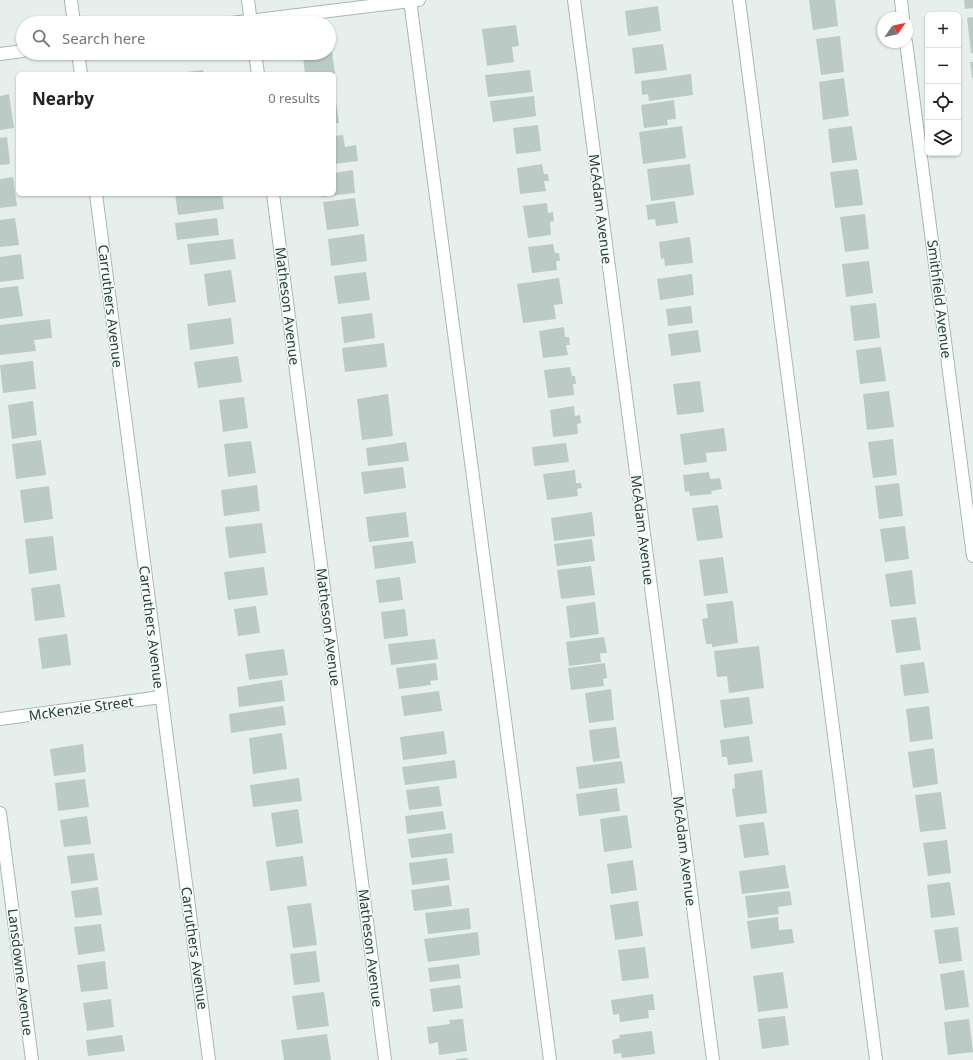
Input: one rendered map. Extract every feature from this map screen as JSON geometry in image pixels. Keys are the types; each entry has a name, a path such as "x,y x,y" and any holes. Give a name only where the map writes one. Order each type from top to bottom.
{"street":[{"path":"71,0 73,16"},
{"path":"248,0 250,16"},
{"path":"295,16 413,0 550,1060"},
{"name":"McAdam Avenue","path":"574,0 713,1060"},
{"path":"739,0 876,1060"},
{"path":"901,0 902,12"},
{"name":"Smithfield Avenue","path":"907,48 973,556"},
{"path":"0,54 16,52"},
{"path":"79,60 81,72"},
{"path":"256,60 258,72"},
{"name":"Carruthers Avenue","path":"96,196 209,1060"},
{"name":"Matheson Avenue","path":"273,196 385,1060"},
{"name":"McKenzie Street","path":"0,719 161,696"},
{"name":"Lansdowne Avenue","path":"0,813 32,1060"}],"building":[{"path":"809,0 835,0 838,26 813,30"},
{"path":"964,0 973,0 973,8 965,9"},
{"path":"658,6 661,31 628,36 625,11"},
{"path":"973,17 973,53 971,53 967,18"},
{"path":"516,25 519,46 512,47 514,62 487,66 482,29"},
{"path":"840,36 844,72 821,75 816,39"},
{"path":"663,44 667,70 635,74 632,48"},
{"path":"303,60 333,60 335,72 305,72"},
{"path":"970,62 973,62 973,78 972,78"},
{"path":"203,70 204,72 188,72"},
{"path":"530,70 533,92 488,97 485,75"},
{"path":"691,74 693,95 649,101 648,94 642,95 641,81"},
{"path":"844,78 849,116 823,120 819,82"},
{"path":"9,94 14,128 0,130 0,96"},
{"path":"534,96 536,116 493,122 490,101"},
{"path":"674,100 676,119 667,120 668,125 644,128 641,105"},
{"path":"336,101 339,123 336,123"},
{"path":"538,125 541,151 516,154 513,128"},
{"path":"682,126 686,158 643,164 639,132"},
{"path":"852,126 857,160 832,163 828,129"},
{"path":"343,135 345,147 356,145 358,161 336,164 336,136"},
{"path":"7,137 10,164 0,165 0,138"},
{"path":"542,164 544,174 548,174 549,181 544,181 546,191 520,194 517,168"},
{"path":"690,164 694,195 651,201 647,169"},
{"path":"858,169 863,205 835,208 830,172"},
{"path":"353,170 355,193 336,195 336,173"},
{"path":"13,177 17,206 0,208 0,179"},
{"path":"175,196 222,196 224,209 178,215"},
{"path":"355,198 359,226 327,230 323,202"},
{"path":"675,201 678,223 656,226 655,219 648,220 646,205"},
{"path":"547,203 548,213 553,212 554,221 550,222 551,235 528,238 523,206"},
{"path":"865,214 869,249 845,252 840,217"},
{"path":"15,218 19,245 0,247 0,220"},
{"path":"217,218 219,235 177,240 175,223"},
{"path":"364,234 367,261 331,266 328,239"},
{"path":"690,237 693,263 665,266 664,258 661,259 659,242"},
{"path":"233,239 236,259 190,265 187,244"},
{"path":"553,244 555,253 559,253 560,261 556,261 557,270 532,273 528,247"},
{"path":"21,254 24,279 0,282 0,257"},
{"path":"869,261 873,293 846,297 842,264"},
{"path":"231,270 236,302 208,306 204,274"},
{"path":"366,272 370,300 338,304 334,276"},
{"path":"692,274 694,295 660,300 657,279"},
{"path":"559,278 563,304 554,305 556,319 523,323 517,284"},
{"path":"18,286 23,316 0,319 0,288"},
{"path":"876,303 880,338 854,341 850,306"},
{"path":"691,306 693,323 668,326 666,309"},
{"path":"372,313 375,338 344,343 341,317"},
{"path":"231,318 234,344 190,350 187,324"},
{"path":"50,319 52,338 34,340 36,351 0,355 0,325"},
{"path":"564,327 565,337 569,337 570,345 566,345 568,355 543,358 539,331"},
{"path":"698,330 701,352 671,356 668,334"},
{"path":"384,343 387,367 345,372 342,348"},
{"path":"881,347 886,381 860,384 856,350"},
{"path":"238,356 242,382 198,388 194,362"},
{"path":"33,361 36,389 3,393 0,365"},
{"path":"570,367 572,376 575,376 576,384 573,384 574,395 548,398 544,370"},
{"path":"700,381 704,412 677,415 673,384"},
{"path":"889,391 894,427 867,430 863,394"},
{"path":"388,394 393,436 362,440 357,399"},
{"path":"244,397 248,428 223,432 219,400"},
{"path":"33,401 37,435 12,439 8,405"},
{"path":"574,406 575,416 580,415 581,423 577,424 578,434 553,437 550,410"},
{"path":"724,428 727,451 706,453 707,462 684,465 680,434"},
{"path":"893,439 897,475 873,478 868,442"},
{"path":"41,440 46,475 16,479 12,444"},
{"path":"251,441 256,473 228,477 224,444"},
{"path":"406,442 409,461 368,466 366,448"},
{"path":"566,443 569,462 534,466 532,447"},
{"path":"403,467 406,488 364,494 361,472"},
{"path":"575,470 576,483 581,483 582,488 577,489 578,496 547,500 543,474"},
{"path":"709,472 710,479 720,478 722,489 711,491 712,494 690,496 689,491 685,492 683,475"},
{"path":"899,483 903,516 879,519 875,486"},
{"path":"257,485 260,511 224,516 221,490"},
{"path":"49,486 53,519 24,523 20,490"},
{"path":"718,505 723,538 697,541 692,508"},
{"path":"406,512 409,537 369,542 366,517"},
{"path":"592,512 595,536 554,541 551,518"},
{"path":"262,523 266,553 229,558 225,527"},
{"path":"905,526 909,559 885,562 880,529"},
{"path":"53,536 57,570 29,574 25,539"},
{"path":"592,539 595,561 557,566 554,544"},
{"path":"413,541 416,563 375,569 372,546"},
{"path":"723,557 728,593 704,596 699,560"},
{"path":"591,566 595,595 561,599 557,570"},
{"path":"264,567 268,595 228,600 224,572"},
{"path":"912,570 916,604 890,607 885,574"},
{"path":"400,577 403,600 379,603 376,580"},
{"path":"60,584 65,617 35,621 31,588"},
{"path":"733,601 738,643 712,647 712,644 706,644 702,619 708,618 706,604"},
{"path":"595,602 599,634 570,638 566,606"},
{"path":"256,606 260,633 238,636 234,609"},
{"path":"405,609 408,636 384,639 381,612"},
{"path":"916,617 921,650 896,653 891,620"},
{"path":"67,634 71,665 42,669 38,638"},
{"path":"604,637 607,653 600,653 601,662 569,666 566,642"},
{"path":"435,639 438,659 391,665 388,644"},
{"path":"759,646 764,688 729,693 727,676 717,677 714,651"},
{"path":"284,649 288,675 249,680 245,654"},
{"path":"924,662 929,693 904,696 900,665"},
{"path":"436,663 438,680 430,681 431,685 399,689 396,668"},
{"path":"605,663 607,678 603,679 604,686 571,690 568,668"},
{"path":"282,680 285,701 239,707 237,687"},
{"path":"611,689 614,720 589,723 585,693"},
{"path":"439,691 442,711 404,716 401,696"},
{"path":"749,697 753,724 724,728 720,700"},
{"path":"283,706 286,725 231,733 229,714"},
{"path":"929,706 933,739 910,742 906,709"},
{"path":"616,727 620,758 593,762 589,730"},
{"path":"444,731 447,754 403,760 400,737"},
{"path":"282,733 287,769 253,774 249,738"},
{"path":"749,736 753,762 728,765 727,757 722,757 720,740"},
{"path":"83,744 86,772 54,776 50,749"},
{"path":"934,748 938,784 913,788 908,752"},
{"path":"455,760 457,778 405,785 402,767"},
{"path":"622,761 625,783 579,789 576,767"},
{"path":"762,770 767,813 736,817 732,789 735,788 734,774"},
{"path":"299,778 302,801 253,807 250,785"},
{"path":"85,779 89,807 58,811 55,783"},
{"path":"439,786 442,806 409,810 406,790"},
{"path":"617,788 620,811 579,816 576,794"},
{"path":"941,792 946,829 920,832 915,795"},
{"path":"298,809 303,843 276,847 271,813"},
{"path":"443,811 446,829 407,834 405,816"},
{"path":"627,815 632,848 604,852 600,819"},
{"path":"87,816 91,844 64,847 60,820"},
{"path":"764,822 769,855 744,858 739,825"},
{"path":"452,833 454,853 411,858 408,839"},
{"path":"947,840 951,873 928,876 923,843"},
{"path":"94,853 98,880 71,884 67,856"},
{"path":"303,856 307,886 270,891 266,861"},
{"path":"447,858 450,880 412,885 409,863"},
{"path":"633,860 637,890 611,894 607,864"},
{"path":"785,865 789,888 742,894 739,871"},
{"path":"950,882 955,915 931,918 927,885"},
{"path":"449,885 452,906 414,911 411,890"},
{"path":"98,887 102,915 75,918 71,891"},
{"path":"790,891 792,905 778,907 779,914 748,918 745,896"},
{"path":"638,901 643,936 615,940 610,905"},
{"path":"311,903 317,945 293,948 287,906"},
{"path":"469,908 471,929 428,934 425,913"},
{"path":"778,917 779,930 792,929 794,943 751,949 747,921"},
{"path":"101,924 105,951 78,955 74,927"},
{"path":"958,927 962,961 939,964 934,930"},
{"path":"478,932 480,955 428,962 424,939"},
{"path":"645,947 649,978 622,981 618,950"},
{"path":"316,951 320,982 294,985 290,954"},
{"path":"105,961 108,989 81,992 77,965"},
{"path":"459,964 461,978 430,982 428,968"},
{"path":"964,970 969,1007 945,1010 940,974"},
{"path":"783,972 788,1008 758,1012 753,976"},
{"path":"460,985 463,1008 433,1012 430,989"},
{"path":"324,992 329,1026 297,1030 292,996"},
{"path":"653,994 655,1010 648,1010 649,1018 620,1022 619,1014 613,1015 611,1000"},
{"path":"111,999 114,1027 87,1031 83,1003"},
{"path":"785,1016 789,1045 762,1049 758,1019"},
{"path":"463,1019 467,1051 439,1055 438,1042 429,1044 427,1027 450,1024 449,1020"},
{"path":"969,1019 973,1052 948,1055 944,1022"},
{"path":"652,1031 655,1054 622,1058 621,1053 614,1054 612,1040 620,1038 619,1035"},
{"path":"327,1034 331,1060 284,1060 281,1040"},
{"path":"122,1035 125,1051 88,1056 86,1040"},
{"path":"467,1058 468,1060 456,1060 456,1059"}]}
